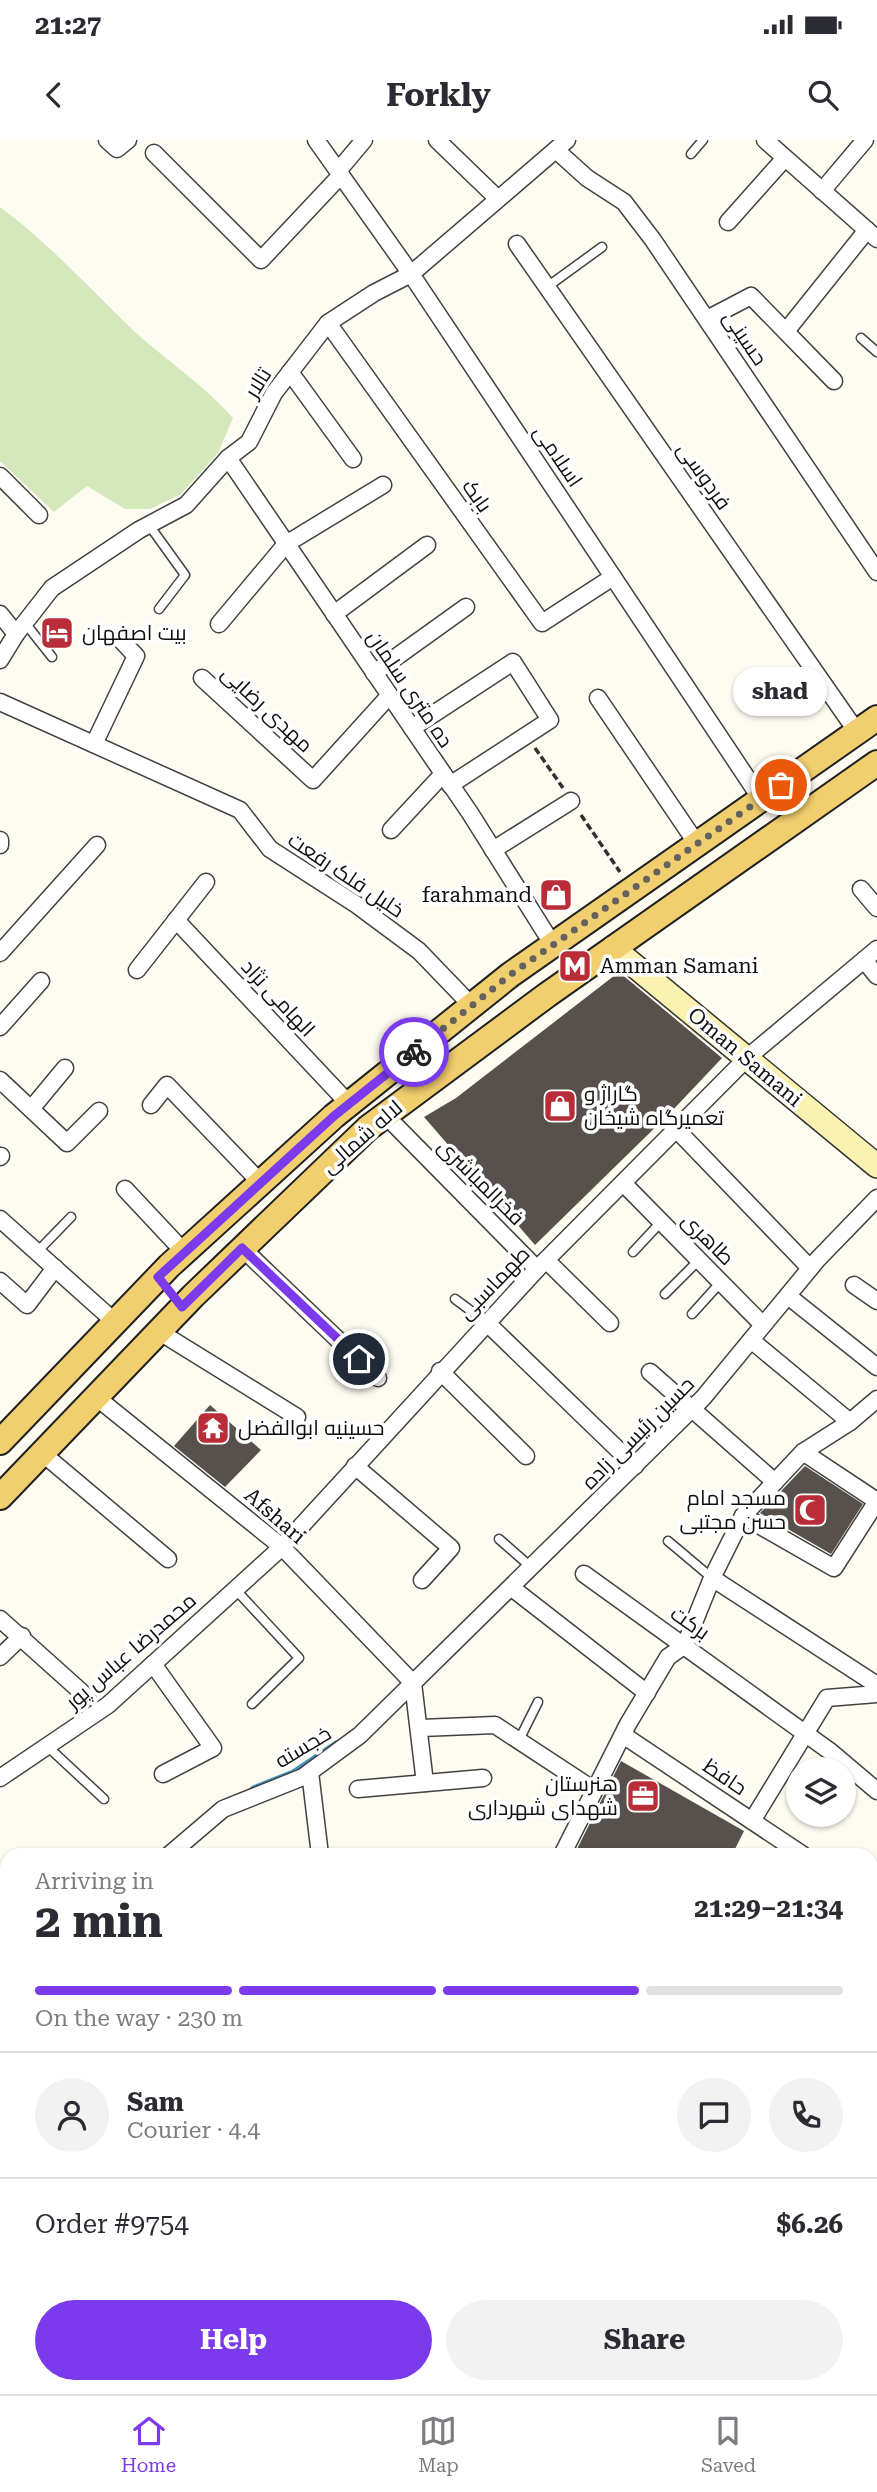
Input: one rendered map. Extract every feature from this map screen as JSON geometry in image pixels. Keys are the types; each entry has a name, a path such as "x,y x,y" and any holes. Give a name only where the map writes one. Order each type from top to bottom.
{"main road":[{"name":"لاله شمالی","path":"2,1435 184,1252 349,1104 554,945 820,758 872,729"},
{"path":"820,758 840,762 847,768 841,782 822,801"},
{"name":"لاله شمالی","path":"0,1497 158,1331 368,1128 613,948 877,763"},
{"path":"158,1277 182,1307"}],"street":[{"path":"107,140 117,149 128,140"},
{"name":"اسلامی","path":"316,140 411,274 761,799"},
{"path":"154,153 261,260 339,173 364,140"},
{"path":"438,140 498,199"},
{"path":"822,191 866,140"},
{"path":"770,142 872,235 787,330"},
{"name":"تالار","path":"0,660 20,628 52,588 149,525 186,505 228,458 249,442 274,393 328,323 374,293 411,274 562,145"},
{"name":"حسینی","path":"562,145 587,178 624,202 707,319 877,572"},
{"path":"727,222 785,158"},
{"name":"فردوسی","path":"517,244 872,729"},
{"path":"707,319 751,296 834,381"},
{"name":"بابک","path":"328,323 542,623 613,577"},
{"path":"290,372 353,458"},
{"name":"ده متری سلمان","path":"228,458 447,780 554,945"},
{"path":"0,476 40,515"},
{"path":"219,624 286,544 383,485"},
{"path":"334,614 427,545"},
{"path":"374,673 466,607"},
{"path":"0,614 20,628"},
{"path":"94,744 136,656 120,639"},
{"path":"391,830 447,780 550,720 513,662 412,728"},
{"name":"مهدی رضایی","path":"202,678 313,780 389,696"},
{"path":"598,698 697,844"},
{"name":"خلیل فلک رفعت","path":"0,702 240,810 270,849 358,905 419,951 472,1006"},
{"path":"493,850 571,801"},
{"path":"0,953 97,845"},
{"path":"137,970 206,882"},
{"path":"861,890 877,908"},
{"name":"الهامی نژاد","path":"176,920 349,1104"},
{"name":"Oman Samani","path":"613,948 877,1166"},
{"path":"871,954 877,976"},
{"name":"طهماسبی","path":"282,1547 440,1371 541,1264 747,1058 871,954"},
{"path":"0,1027 41,981"},
{"path":"31,1109 65,1068"},
{"path":"0,1080 67,1143 99,1111"},
{"path":"150,1105 167,1085 260,1182"},
{"name":"فخرالمباشری","path":"394,1124 541,1264 610,1323"},
{"path":"676,1129 810,1268"},
{"name":"طاهری","path":"623,1183 763,1325"},
{"path":"125,1189 184,1252"},
{"name":"حسین رئیسی زاده","path":"413,1683 692,1408 810,1268 877,1198"},
{"path":"0,1219 115,1322"},
{"path":"242,1248 378,1378"},
{"path":"0,1281 27,1305 55,1268"},
{"path":"853,1285 875,1297"},
{"path":"788,1296 877,1367"},
{"path":"486,1322 635,1466"},
{"path":"158,1331 297,1417"},
{"path":"751,1340 850,1422"},
{"path":"440,1371 526,1456"},
{"path":"650,1372 775,1482"},
{"name":"Afshari","path":"96,1397 282,1547 413,1683"},
{"path":"565,1848 623,1735 668,1657 685,1645 712,1578 743,1516 803,1452 850,1422 877,1399"},
{"path":"743,1516 834,1568 877,1501 803,1452"},
{"path":"42,1453 169,1559"},
{"path":"355,1466 451,1548 422,1580"},
{"name":"محمدرضا عباس پور","path":"0,1778 108,1704 282,1547"},
{"name":"برکت","path":"584,1574 831,1752 877,1791"},
{"path":"712,1578 843,1660 877,1685"},
{"path":"512,1588 647,1693"},
{"path":"0,1619 87,1697"},
{"path":"0,1657 22,1636"},
{"path":"153,1664 213,1748 163,1774"},
{"path":"413,1683 421,1728 425,1783"},
{"name":"خجسته","path":"177,1848 223,1808 310,1772 360,1735 413,1683"},
{"path":"752,1821 827,1698 877,1694"},
{"path":"421,1728 495,1725 594,1790"},
{"name":"حافظ","path":"623,1735 792,1848"},
{"path":"310,1772 319,1848"},
{"path":"358,1789 483,1778"}],"lane":[{"path":"691,154 703,140"},
{"path":"547,287 602,247"},
{"path":"861,338 877,352"},
{"path":"149,525 185,575 159,609"},
{"path":"20,628 52,657"},
{"path":"37,1252 71,1217"},
{"path":"633,1252 661,1222"},
{"path":"665,1294 699,1260"},
{"path":"692,1314 720,1282"},
{"path":"455,1299 486,1322"},
{"path":"499,1539 532,1568"},
{"path":"668,1541 712,1578"},
{"path":"235,1589 299,1658 252,1704"},
{"path":"519,1740 538,1702"},
{"path":"47,1746 104,1799"}],"green space":[{"path":"0,207 36,236 135,332 198,384 233,418 218,453 181,494 150,509 125,509 87,486 54,512 0,461"}],"building":[{"name":"گاراژ و تعمیرگاه شیخان","path":"619,972 722,1058 670,1113 535,1245 424,1117 456,1098"},
{"name":"حسینیه ابوالفضل","path":"210,1405 261,1450 225,1487 174,1446"},
{"name":"مسجد امام حسن مجتبی","path":"805,1466 863,1504 831,1554 760,1513"},
{"name":"هنرستان شهدای شهرداری","path":"621,1761 744,1831 736,1848 578,1848"}],"waterway":[{"path":"253,1788 293,1772 336,1743"}],"way so far":[{"path":"414,1052 510,975 781,785"}],"place":[{"name":"بيت اصفهان","path":"57,633"},
{"name":"shad","path":"781,785"},
{"name":"farahmand","path":"556,895"},
{"name":"Amman Samani","path":"575,966"},
{"name":"گاراژ و تعمیرگاه شیخان","path":"560,1106"},
{"name":"حسینیه ابوالفضل","path":"213,1428"},
{"name":"مسجد امام حسن مجتبی","path":"810,1510"},
{"name":"هنرستان شهدای شهرداری","path":"643,1796"}],"route":[{"path":"359,1359 242,1248 182,1307 158,1277 334,1116 414,1052"}]}
